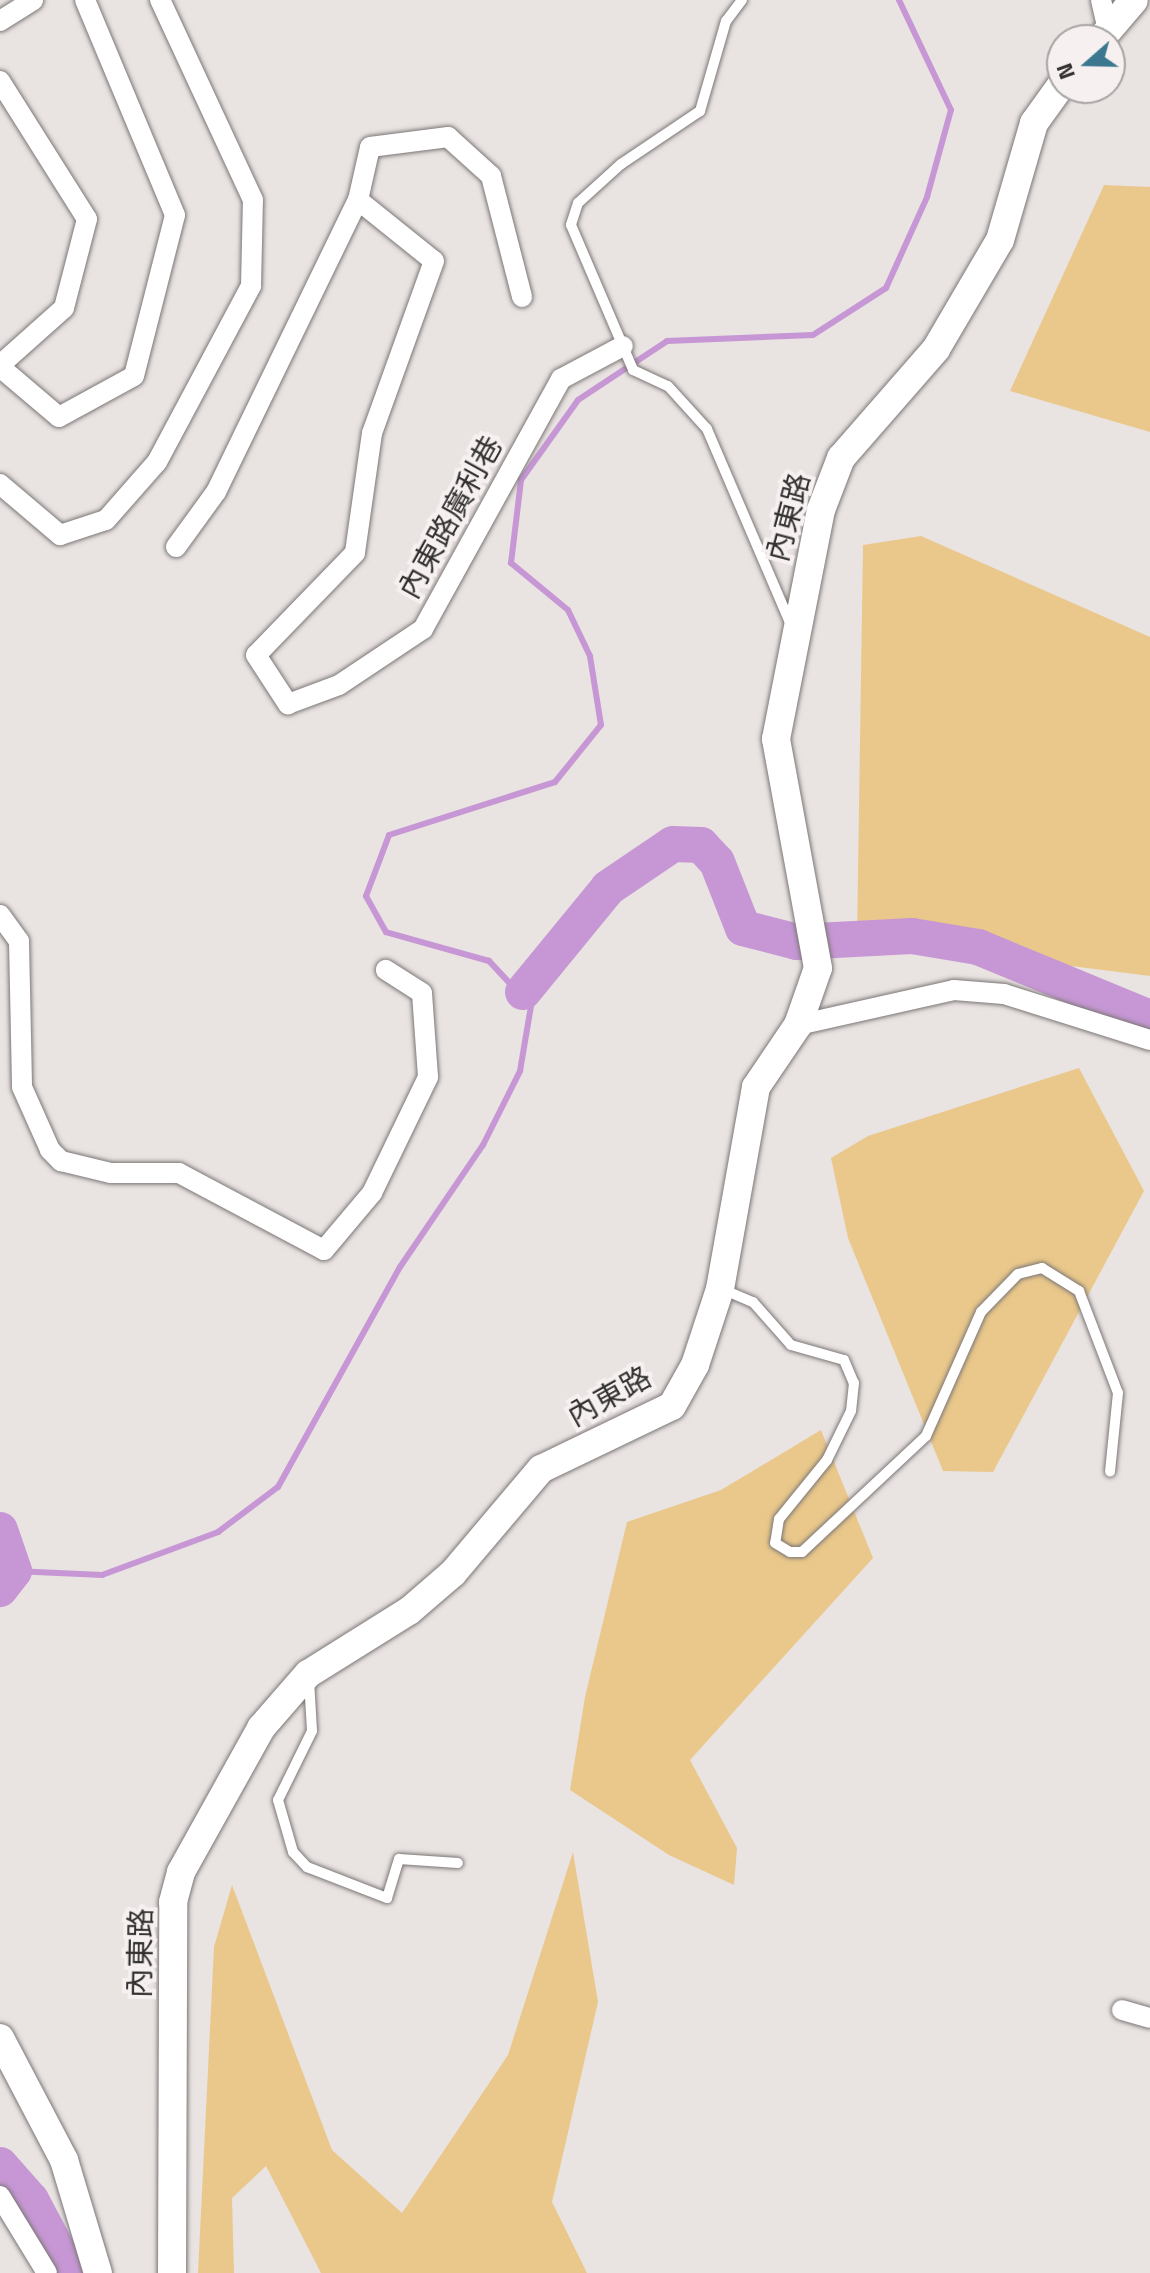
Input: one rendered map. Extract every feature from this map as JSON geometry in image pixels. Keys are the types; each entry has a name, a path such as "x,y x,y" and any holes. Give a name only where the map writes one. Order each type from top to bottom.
{"street":[{"path":"0,21 33,0"},
{"path":"0,81 87,219 64,308 0,366 59,417 134,376 175,215 85,0"},
{"path":"0,484 60,535 106,520 157,462 251,286 253,200 160,0"},
{"path":"1101,0 1103,24"},
{"path":"1113,24 1134,0"},
{"name":"內東路","path":"172,2273 173,1902 181,1872 261,1728 308,1674 409,1611 541,1469 672,1406 695,1365 720,1289 756,1087 798,1025 814,993 817,945 778,775 776,739 794,636 829,483 855,439 936,349 971,291 1012,213 1034,123 1048,104"},
{"path":"176,547 216,492 358,200 370,147 448,137 491,176 522,297"},
{"name":"內東路廣利巷","path":"358,200 434,261 372,433 355,553 256,655 288,704 339,685 423,629 561,379 623,346"},
{"path":"0,915 19,941 22,1087 50,1150 61,1161 111,1173 179,1173 324,1250 372,1193 428,1077 422,993 386,970"},
{"path":"798,1025 954,990 1004,994 1150,1040"},
{"path":"1122,2010 1150,2018"},
{"path":"0,2038 64,2160 98,2273"},
{"path":"0,2196 47,2273"}],"lane":[{"path":"742,0 726,21 700,111 578,203 571,225 633,370 668,386 707,429 757,531 794,636"},
{"path":"720,1289 753,1302 791,1345 844,1360 854,1383 851,1411 827,1460 779,1519 775,1543 790,1552 802,1552 926,1436 981,1312 1018,1274 1042,1268 1079,1291 1118,1393 1110,1472"},
{"path":"308,1674 312,1731 278,1800 293,1852 307,1867 387,1898 399,1859 458,1863"}],"shaded area":[{"path":"1104,185 1150,187 1150,432 1010,391"},
{"path":"921,536 1150,637 1150,976 857,939 863,545"},
{"path":"1079,1068 1144,1191 993,1472 943,1471 848,1238 831,1158 868,1136"},
{"path":"821,1430 873,1558 690,1760 737,1848 734,1885 669,1855 570,1790 585,1697 627,1522 721,1490"},
{"path":"573,1852 598,2002 552,2202 587,2273 321,2273 266,2166 232,2198 234,2273 198,2273 214,1947 232,1885 332,2150 402,2213 508,2055"}],"waterway":[{"path":"14,1571 102,1575 218,1532 278,1487 400,1267 483,1145 520,1071 531,1006 489,961 386,932 366,896 389,835 555,782 601,725 590,656 568,610 511,563 521,480 578,400 667,341 813,335 886,288 927,197 951,110 899,0"},
{"path":"523,992 608,888 673,844 701,845 717,862 743,928 797,942 912,936 978,947 1150,1018"},
{"path":"0,1530 14,1571 0,1589"},
{"path":"0,2165 31,2200 70,2273"}]}
